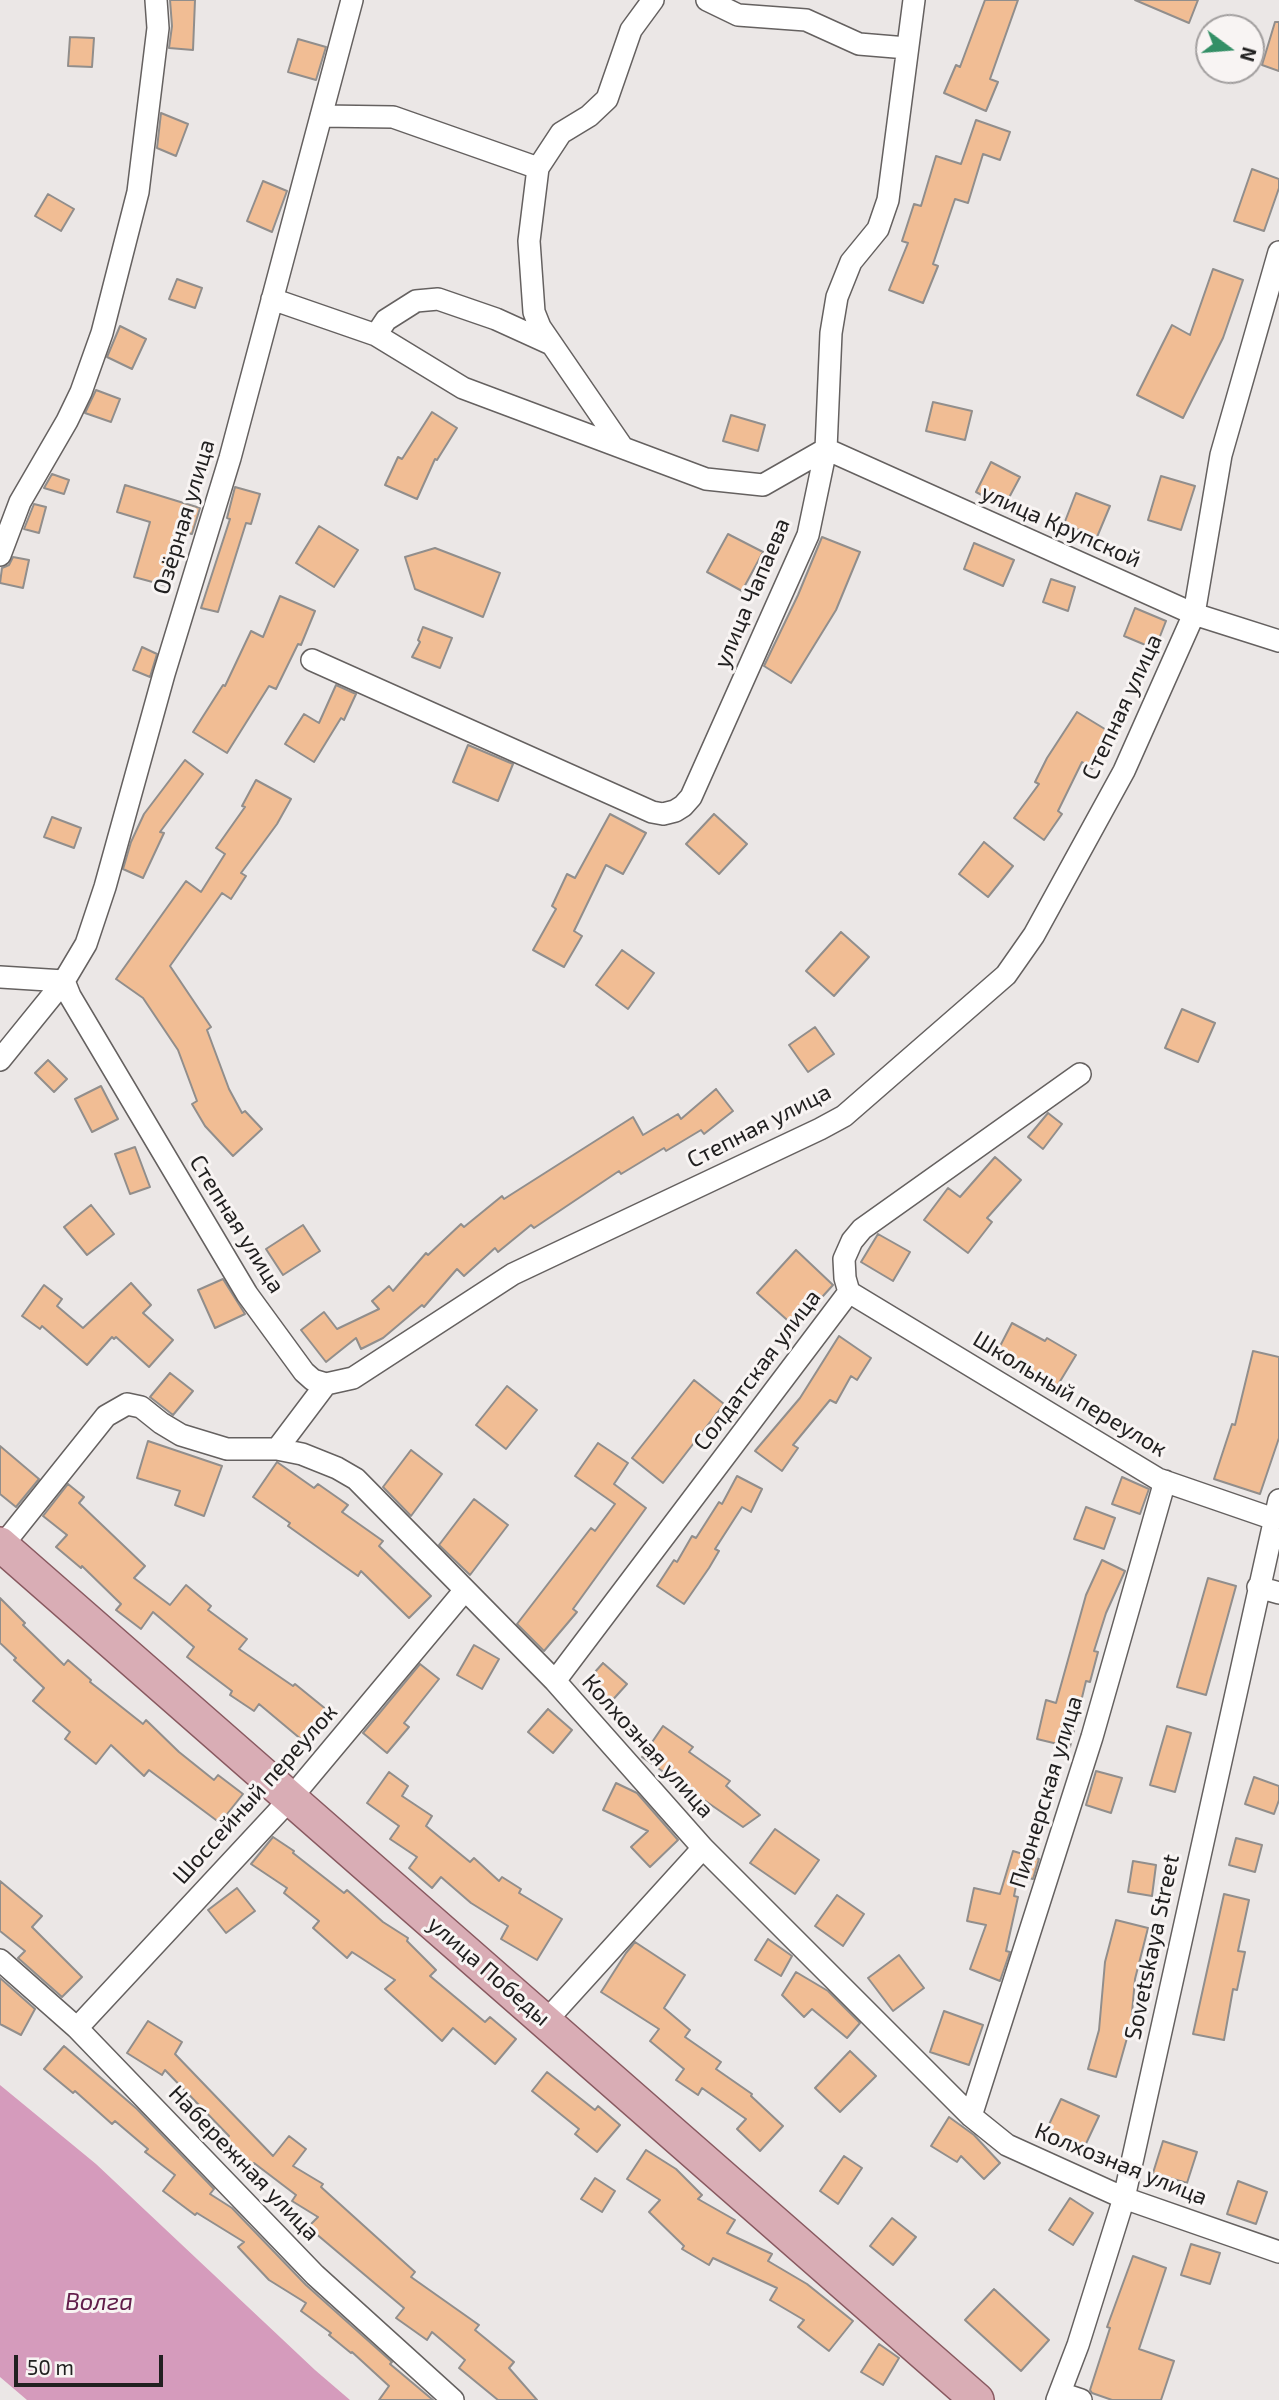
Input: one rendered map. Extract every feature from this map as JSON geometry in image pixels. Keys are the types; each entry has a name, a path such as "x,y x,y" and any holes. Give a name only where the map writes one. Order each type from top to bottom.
{"main road":[{"name":"улица Победы","path":"1,1545 977,2400"}],"street":[{"path":"0,555 20,502 81,392 102,333 138,192 158,28 156,0"},
{"name":"Озёрная улица","path":"0,1060 64,981 86,944 105,887 164,674 230,458 352,0"},
{"path":"623,448 540,327 534,312 529,241 538,168 561,133 589,116 607,99 631,30 653,0"},
{"path":"708,0 738,15 806,20 859,44 907,48"},
{"name":"улица Чапаева","path":"312,660 652,812 663,814 675,811 691,797 808,535 826,449 831,333 837,297 851,262 878,229 888,200 914,0"},
{"path":"321,116 393,117 538,168"},
{"name":"Степная улица","path":"64,981 70,996 247,1294 304,1372 313,1380 326,1384 353,1378 513,1274 844,1116 1006,975 1034,936 1124,771 1194,614 1221,455 1279,252"},
{"path":"272,299 376,335 463,388 706,480 763,485 826,449"},
{"path":"376,335 386,320 416,301 438,299 484,314 553,345"},
{"name":"улица Крупской","path":"826,449 1194,614 1279,641"},
{"path":"0,978 64,981"},
{"name":"Солдатская улица","path":"555,1681 849,1292 844,1259 852,1241 862,1229 1080,1074"},
{"name":"Школьный переулок","path":"849,1292 1165,1481 1276,1510"},
{"path":"277,1449 326,1384"},
{"name":"Колхозная улица","path":"1,1545 106,1416 120,1406 134,1404 181,1434 227,1449 277,1449 302,1454 337,1468 356,1479 555,1681 704,1848 971,2116 1007,2145 1124,2198 1279,2252"},
{"name":"Пионерская улица","path":"971,2116 1092,1737 1165,1481"},
{"name":"Sovetskaya Street","path":"1058,2396 1078,2345 1124,2198 1276,1510"},
{"path":"1258,1587 1279,1593"},
{"name":"Шоссейный переулок","path":"77,2028 290,1798 465,1590"},
{"path":"546,2021 704,1848"},
{"name":"Набережная улица","path":"0,1961 77,2028 315,2275 453,2400"},
{"path":"1058,2396 1081,2400"}],"water":[{"name":"Волга","path":"0,2085 96,2164 350,2400 27,2400 0,2377"}],"building":[{"path":"170,0 195,0 193,50 169,48 172,26"},
{"path":"985,0 1018,0 990,79 998,82 986,111 944,93 956,65 960,67"},
{"path":"1135,0 1198,0 1189,23"},
{"path":"1275,22 1279,22 1279,71 1265,66 1265,55"},
{"path":"70,37 94,38 92,67 68,66"},
{"path":"298,39 326,47 316,80 288,72"},
{"path":"161,113 188,124 176,156 157,148"},
{"path":"976,120 1010,132 1000,160 983,154 968,203 955,199 933,264 938,266 923,303 889,290 908,243 902,241 914,204 921,206 936,156 961,164"},
{"path":"1252,169 1279,179 1279,188 1264,231 1234,221"},
{"path":"263,181 287,191 272,232 247,221"},
{"path":"48,194 74,209 61,231 35,216"},
{"path":"1213,269 1243,280 1223,338 1183,418 1137,395 1172,325 1190,335"},
{"path":"177,279 202,288 195,308 169,299"},
{"path":"120,326 146,339 132,369 107,357"},
{"path":"96,390 120,399 111,422 85,413"},
{"path":"933,402 972,411 965,440 926,431"},
{"path":"432,412 457,428 437,460 435,459 417,499 385,485 398,457 402,459"},
{"path":"731,415 765,425 758,451 723,441"},
{"path":"991,462 1020,477 1004,507 976,492"},
{"path":"52,474 69,480 64,494 44,488"},
{"path":"1161,476 1195,486 1181,530 1148,520"},
{"path":"125,485 200,508 192,534 187,533 171,587 134,577 150,522 117,512"},
{"path":"235,487 260,494 251,524 246,523 218,612 201,608 230,519 227,518"},
{"path":"1076,493 1110,506 1097,537 1064,524"},
{"path":"34,504 46,507 39,533 24,529"},
{"path":"319,526 358,550 334,587 296,563"},
{"path":"728,534 763,552 742,591 707,572"},
{"path":"822,537 860,552 836,610 791,683 764,666"},
{"path":"974,543 1014,560 1003,586 964,569"},
{"path":"435,548 500,573 483,617 415,589 405,557"},
{"path":"13,557 29,560 23,588 0,583 2,568 9,565"},
{"path":"1051,579 1075,587 1068,611 1043,602"},
{"path":"280,596 315,611 301,645 298,644 276,689 269,686 227,753 193,732 223,685 225,686 251,631 263,637"},
{"path":"1135,608 1166,621 1155,649 1124,636"},
{"path":"423,627 452,638 440,668 412,657 420,642 418,640"},
{"path":"142,647 157,654 150,677 133,670"},
{"path":"336,685 356,694 344,720 341,718 314,762 285,744 304,714 319,723"},
{"path":"1077,712 1113,734 1092,769 1082,762 1058,811 1062,814 1044,840 1014,818 1039,784 1035,782 1047,758"},
{"path":"468,745 513,764 498,801 453,782"},
{"path":"185,760 203,774 160,832 164,833 143,878 123,869 131,842 144,814"},
{"path":"256,780 291,799 277,824 241,873 246,876 231,899 222,893 170,966 211,1027 207,1030 229,1089 242,1113 245,1111 262,1129 233,1156 205,1126 192,1104 197,1101 178,1050 143,998 116,979 186,881 201,892 225,854 216,848 245,807 242,806"},
{"path":"610,814 646,833 623,874 606,865 574,931 582,936 564,967 533,950 556,909 552,906 567,874 575,878"},
{"path":"714,814 747,844 719,874 686,844"},
{"path":"52,817 81,828 74,848 44,837"},
{"path":"984,842 1013,866 988,897 959,874"},
{"path":"841,932 869,957 834,996 806,971"},
{"path":"622,950 654,973 628,1009 596,985"},
{"path":"1182,1009 1215,1023 1198,1062 1165,1048"},
{"path":"815,1027 834,1054 808,1072 789,1045"},
{"path":"48,1060 67,1079 54,1092 35,1073"},
{"path":"101,1086 118,1119 92,1132 75,1099"},
{"path":"716,1089 733,1111 704,1134 701,1130 621,1174 619,1171 534,1228 531,1225 498,1252 495,1248 464,1276 457,1269 424,1307 422,1305 383,1338 361,1349 356,1338 326,1362 301,1330 324,1312 337,1329 379,1309 372,1301 389,1286 393,1291 426,1253 428,1255 461,1224 464,1227 502,1196 504,1199 633,1117 643,1135 678,1114 681,1119"},
{"path":"1048,1113 1062,1124 1043,1149 1028,1137"},
{"path":"135,1147 150,1187 130,1194 115,1154"},
{"path":"995,1157 1021,1180 987,1218 992,1222 968,1253 924,1220 948,1188 960,1197"},
{"path":"91,1205 114,1234 87,1255 64,1227"},
{"path":"303,1225 320,1251 283,1275 266,1249"},
{"path":"878,1234 910,1252 893,1281 861,1262"},
{"path":"796,1250 833,1285 795,1327 757,1293"},
{"path":"223,1279 245,1314 215,1328 198,1290"},
{"path":"131,1283 151,1305 143,1313 173,1340 149,1367 116,1337 112,1337 87,1365 42,1326 40,1329 22,1316 44,1285 62,1299 57,1306 83,1328"},
{"path":"1012,1323 1045,1341 1047,1338 1076,1355 1056,1388 1027,1371 1030,1367 998,1350"},
{"path":"839,1336 871,1358 857,1380 851,1376 836,1403 830,1400 793,1445 798,1448 782,1471 755,1451 800,1398"},
{"path":"1253,1351 1279,1357 1279,1438 1260,1494 1214,1479 1232,1424 1235,1425"},
{"path":"170,1373 193,1391 173,1415 150,1397"},
{"path":"694,1380 724,1404 663,1483 632,1458"},
{"path":"507,1386 537,1410 506,1449 476,1425"},
{"path":"148,1441 222,1466 204,1516 175,1505 180,1491 137,1478"},
{"path":"598,1443 628,1463 614,1484 646,1508 573,1609 577,1612 544,1651 517,1624 591,1528 595,1531 615,1504 575,1476"},
{"path":"0,1446 39,1479 16,1507 0,1494"},
{"path":"411,1450 442,1474 411,1516 383,1487"},
{"path":"277,1462 314,1488 318,1484 348,1505 342,1512 383,1541 379,1546 431,1596 409,1618 361,1571 358,1576 288,1526 290,1523 253,1497"},
{"path":"737,1476 762,1489 751,1512 742,1507 715,1549 719,1551 709,1568 684,1604 657,1586 674,1560 677,1562 692,1536 696,1538 719,1502 722,1504"},
{"path":"1122,1477 1149,1489 1140,1514 1112,1504"},
{"path":"68,1484 84,1497 79,1503 145,1566 134,1578 170,1605 186,1585 211,1606 208,1610 247,1639 239,1649 293,1686 295,1684 327,1710 302,1740 259,1704 254,1711 230,1695 232,1691 187,1657 194,1647 153,1612 141,1629 116,1610 121,1604 82,1566 81,1568 56,1547 67,1535 43,1516"},
{"path":"474,1499 508,1525 470,1575 439,1545"},
{"path":"1086,1507 1115,1518 1104,1549 1074,1539"},
{"path":"1102,1560 1125,1571 1106,1613 1094,1651 1098,1652 1090,1682 1086,1681 1070,1747 1037,1739 1046,1700 1056,1703 1086,1595"},
{"path":"1208,1578 1236,1586 1206,1695 1177,1687"},
{"path":"0,1598 64,1665 68,1660 91,1680 90,1682 143,1724 146,1720 179,1752 214,1780 218,1775 243,1794 220,1823 149,1770 144,1776 111,1745 96,1764 65,1739 70,1732 33,1701 44,1688 0,1643"},
{"path":"474,1645 499,1659 482,1689 457,1675"},
{"path":"603,1663 627,1684 609,1704 586,1682"},
{"path":"420,1664 439,1679 404,1723 409,1727 387,1753 363,1733"},
{"path":"548,1709 572,1730 553,1753 528,1732"},
{"path":"663,1726 693,1747 689,1752 730,1781 726,1786 760,1815 743,1827 642,1757"},
{"path":"1167,1726 1191,1733 1175,1792 1150,1785"},
{"path":"1096,1771 1122,1778 1111,1813 1086,1805"},
{"path":"389,1772 408,1786 402,1796 432,1816 426,1826 470,1862 474,1858 499,1881 502,1877 521,1889 519,1893 562,1919 537,1960 501,1939 508,1926 471,1903 441,1877 432,1888 409,1868 417,1857 390,1839 399,1826 367,1803"},
{"path":"1254,1777 1279,1786 1279,1800 1274,1814 1245,1804"},
{"path":"616,1783 637,1793 678,1840 650,1867 631,1847 648,1831 603,1810"},
{"path":"775,1829 819,1860 795,1894 750,1863"},
{"path":"273,1837 344,1893 347,1890 383,1922 408,1938 407,1941 436,1970 430,1976 485,2022 490,2017 516,2039 495,2064 453,2028 442,2041 385,1989 395,1980 352,1952 347,1958 313,1928 319,1921 284,1893 287,1888 251,1864"},
{"path":"1236,1838 1262,1845 1255,1872 1229,1865"},
{"path":"1013,1851 1039,1859 1033,1879 1018,1876 1014,1896 1018,1897 1006,1951 1010,1952 1000,1981 970,1969 986,1925 967,1921 974,1888 1000,1894"},
{"path":"1133,1861 1156,1865 1152,1896 1128,1892"},
{"path":"0,1881 42,1916 32,1927 82,1977 62,1997 18,1958 25,1951 0,1931"},
{"path":"237,1888 255,1911 226,1933 208,1910"},
{"path":"1224,1894 1249,1900 1238,1951 1245,1952 1237,1990 1233,1989 1224,2040 1193,2034"},
{"path":"837,1895 864,1914 843,1946 815,1926"},
{"path":"1116,1920 1148,1928 1135,1979 1131,2024 1116,2077 1088,2069 1099,2030 1105,1962"},
{"path":"768,1939 792,1956 781,1976 755,1960"},
{"path":"635,1942 685,1975 664,2008 690,2030 685,2037 721,2062 716,2069 752,2094 751,2096 783,2126 760,2151 737,2129 746,2119 702,2088 698,2095 676,2080 684,2069 650,2041 659,2029 601,1992"},
{"path":"899,1955 924,1988 893,2011 868,1978"},
{"path":"796,1972 828,1991 860,2023 847,2038 812,2009 804,2017 782,1995"},
{"path":"0,1978 35,2009 21,2035 0,2024"},
{"path":"944,2011 983,2025 969,2065 930,2052"},
{"path":"148,2021 182,2042 175,2054 273,2156 289,2136 306,2149 293,2166 323,2184 321,2187 415,2272 411,2277 479,2325 475,2330 514,2362 509,2368 537,2400 498,2400 459,2368 465,2360 432,2332 427,2340 396,2318 404,2308 308,2227 318,2217 292,2201 296,2195 254,2163 245,2171 220,2145 229,2136 165,2070 162,2075 127,2053"},
{"path":"64,2046 137,2109 214,2189 210,2194 232,2208 306,2285 392,2362 390,2364 433,2400 379,2400 389,2386 329,2335 331,2333 301,2311 306,2303 269,2280 238,2247 244,2242 197,2213 195,2215 163,2191 175,2175 145,2152 148,2149 115,2121 112,2124 75,2091 73,2093 44,2069"},
{"path":"850,2051 876,2076 840,2112 815,2088"},
{"path":"547,2072 595,2110 598,2106 620,2125 597,2152 575,2134 579,2129 532,2091"},
{"path":"1061,2099 1099,2116 1083,2150 1045,2133"},
{"path":"949,2117 974,2135 1000,2163 984,2179 961,2156 957,2162 931,2146"},
{"path":"1163,2141 1197,2152 1187,2183 1153,2173"},
{"path":"646,2150 676,2169 702,2195 698,2199 735,2220 727,2233 772,2254 768,2261 807,2284 853,2321 829,2351 798,2327 804,2320 770,2300 777,2288 713,2258 709,2265 682,2249 684,2246 649,2212 660,2200 627,2179"},
{"path":"844,2156 862,2168 838,2204 820,2191"},
{"path":"595,2178 615,2191 602,2212 581,2199"},
{"path":"1238,2181 1267,2192 1256,2224 1227,2214"},
{"path":"1070,2198 1093,2213 1073,2245 1049,2230"},
{"path":"892,2218 916,2237 893,2265 870,2246"},
{"path":"1191,2244 1220,2253 1210,2284 1181,2275"},
{"path":"1133,2256 1166,2268 1139,2349 1174,2361 1161,2400 1112,2400 1090,2390 1110,2328 1107,2327"},
{"path":"994,2289 1049,2340 1021,2371 965,2320"},
{"path":"879,2344 899,2358 883,2385 861,2372"}]}
